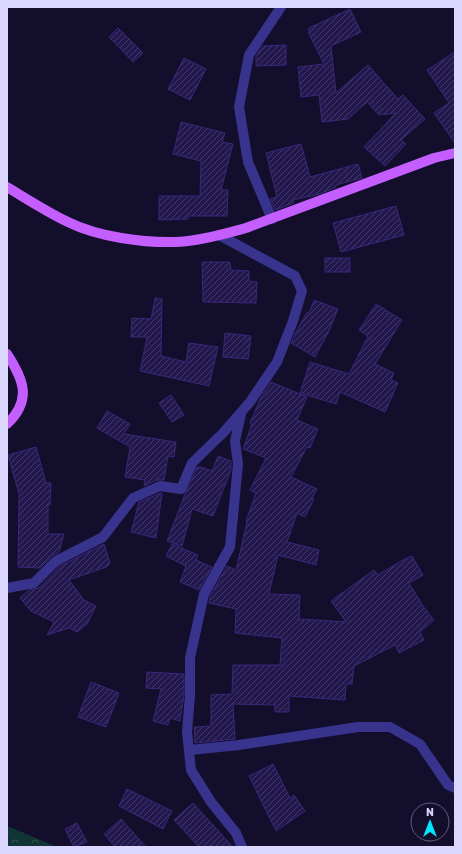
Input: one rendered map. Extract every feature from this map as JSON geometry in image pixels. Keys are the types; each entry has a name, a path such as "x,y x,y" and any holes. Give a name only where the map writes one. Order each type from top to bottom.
{"main road":[{"path":"7,187 69,223 97,232 141,240 178,242 219,235 272,219 434,158 455,153"},
{"path":"7,354 18,371 24,394 19,411 7,424"}],"street":[{"path":"272,219 248,162 239,107 249,55 282,7"},
{"path":"7,588 34,583 56,561 103,537 133,498 160,486 181,489 192,463 242,412 276,362 293,321 302,291 295,276 219,235"},
{"path":"242,412 236,441 238,464 230,547 204,594 190,658 190,695 186,732 190,750 191,770 210,802 236,833 242,847"},
{"path":"190,750 239,746 358,726 390,726 420,744 448,785 455,788"}],"green space":[{"path":"7,826 57,847 7,847"}],"building":[{"path":"350,9 361,32 331,46 336,93 368,65 398,99 403,95 425,119 401,140 406,144 385,166 364,147 396,113 379,115 367,102 348,119 322,122 319,95 301,97 298,67 324,64 309,34 309,28"},
{"path":"118,28 143,53 133,62 109,37"},
{"path":"286,45 286,65 256,66 256,56 263,46"},
{"path":"455,52 455,143 434,113 449,103 427,70"},
{"path":"184,58 206,69 190,100 168,89"},
{"path":"181,122 225,133 222,142 233,144 221,190 228,190 227,216 188,216 188,219 159,220 159,196 200,196 201,161 173,154"},
{"path":"301,144 310,177 358,164 362,178 336,185 336,187 320,194 293,200 294,203 275,210 270,199 277,197 266,153"},
{"path":"396,206 404,235 341,252 333,223"},
{"path":"325,258 350,258 350,272 325,272"},
{"path":"202,262 230,262 231,270 249,271 249,281 257,282 256,303 203,302"},
{"path":"155,298 162,299 161,356 186,362 189,343 218,347 209,386 140,371 147,337 131,337 132,318 151,319"},
{"path":"314,300 338,309 329,331 315,357 291,343 307,312 309,313"},
{"path":"376,304 402,320 375,364 394,373 391,380 398,383 385,412 340,392 336,404 300,393 310,362 349,374 368,336 359,330"},
{"path":"225,333 251,336 248,359 223,357"},
{"path":"271,382 307,397 297,420 318,429 310,448 307,447 291,477 317,489 305,517 297,513 287,542 319,550 316,565 278,555 269,594 300,595 299,619 346,622 331,601 374,570 378,575 412,556 423,575 409,583 423,606 434,620 420,632 424,640 399,653 395,645 354,666 352,684 346,684 345,700 289,696 289,712 275,712 275,705 233,704 235,739 195,743 194,727 211,726 211,695 232,694 233,665 280,665 282,638 235,633 236,609 209,603 210,596 227,566 236,570 246,521 256,493 250,490 266,458 243,449 252,424 250,423 261,397"},
{"path":"171,395 184,415 172,422 159,403"},
{"path":"107,411 130,424 124,434 176,442 174,457 168,456 164,480 157,480 144,486 145,480 125,477 130,447 97,428"},
{"path":"36,447 46,483 51,483 50,505 48,505 48,534 64,534 59,552 52,556 40,568 18,567 19,494 8,455"},
{"path":"218,456 231,461 231,470 213,516 192,509 182,546 167,541 197,467 212,471"},
{"path":"161,493 156,538 131,532 139,502"},
{"path":"104,544 110,563 106,567 69,580 84,600 96,606 87,624 77,632 69,628 47,635 54,622 31,611 20,598 29,590 39,588 60,566"},
{"path":"172,544 198,555 196,560 212,567 199,590 180,582 186,566 166,556"},
{"path":"147,672 184,674 184,695 180,721 170,718 168,725 153,721 161,689 146,688"},
{"path":"91,682 119,693 106,727 78,717"},
{"path":"273,764 290,798 294,795 305,811 276,831 249,776"},
{"path":"127,789 172,811 163,829 119,806"},
{"path":"193,803 233,847 199,847 174,820"},
{"path":"121,819 146,847 115,847 104,834"},
{"path":"77,823 87,842 74,847 65,829"}]}
